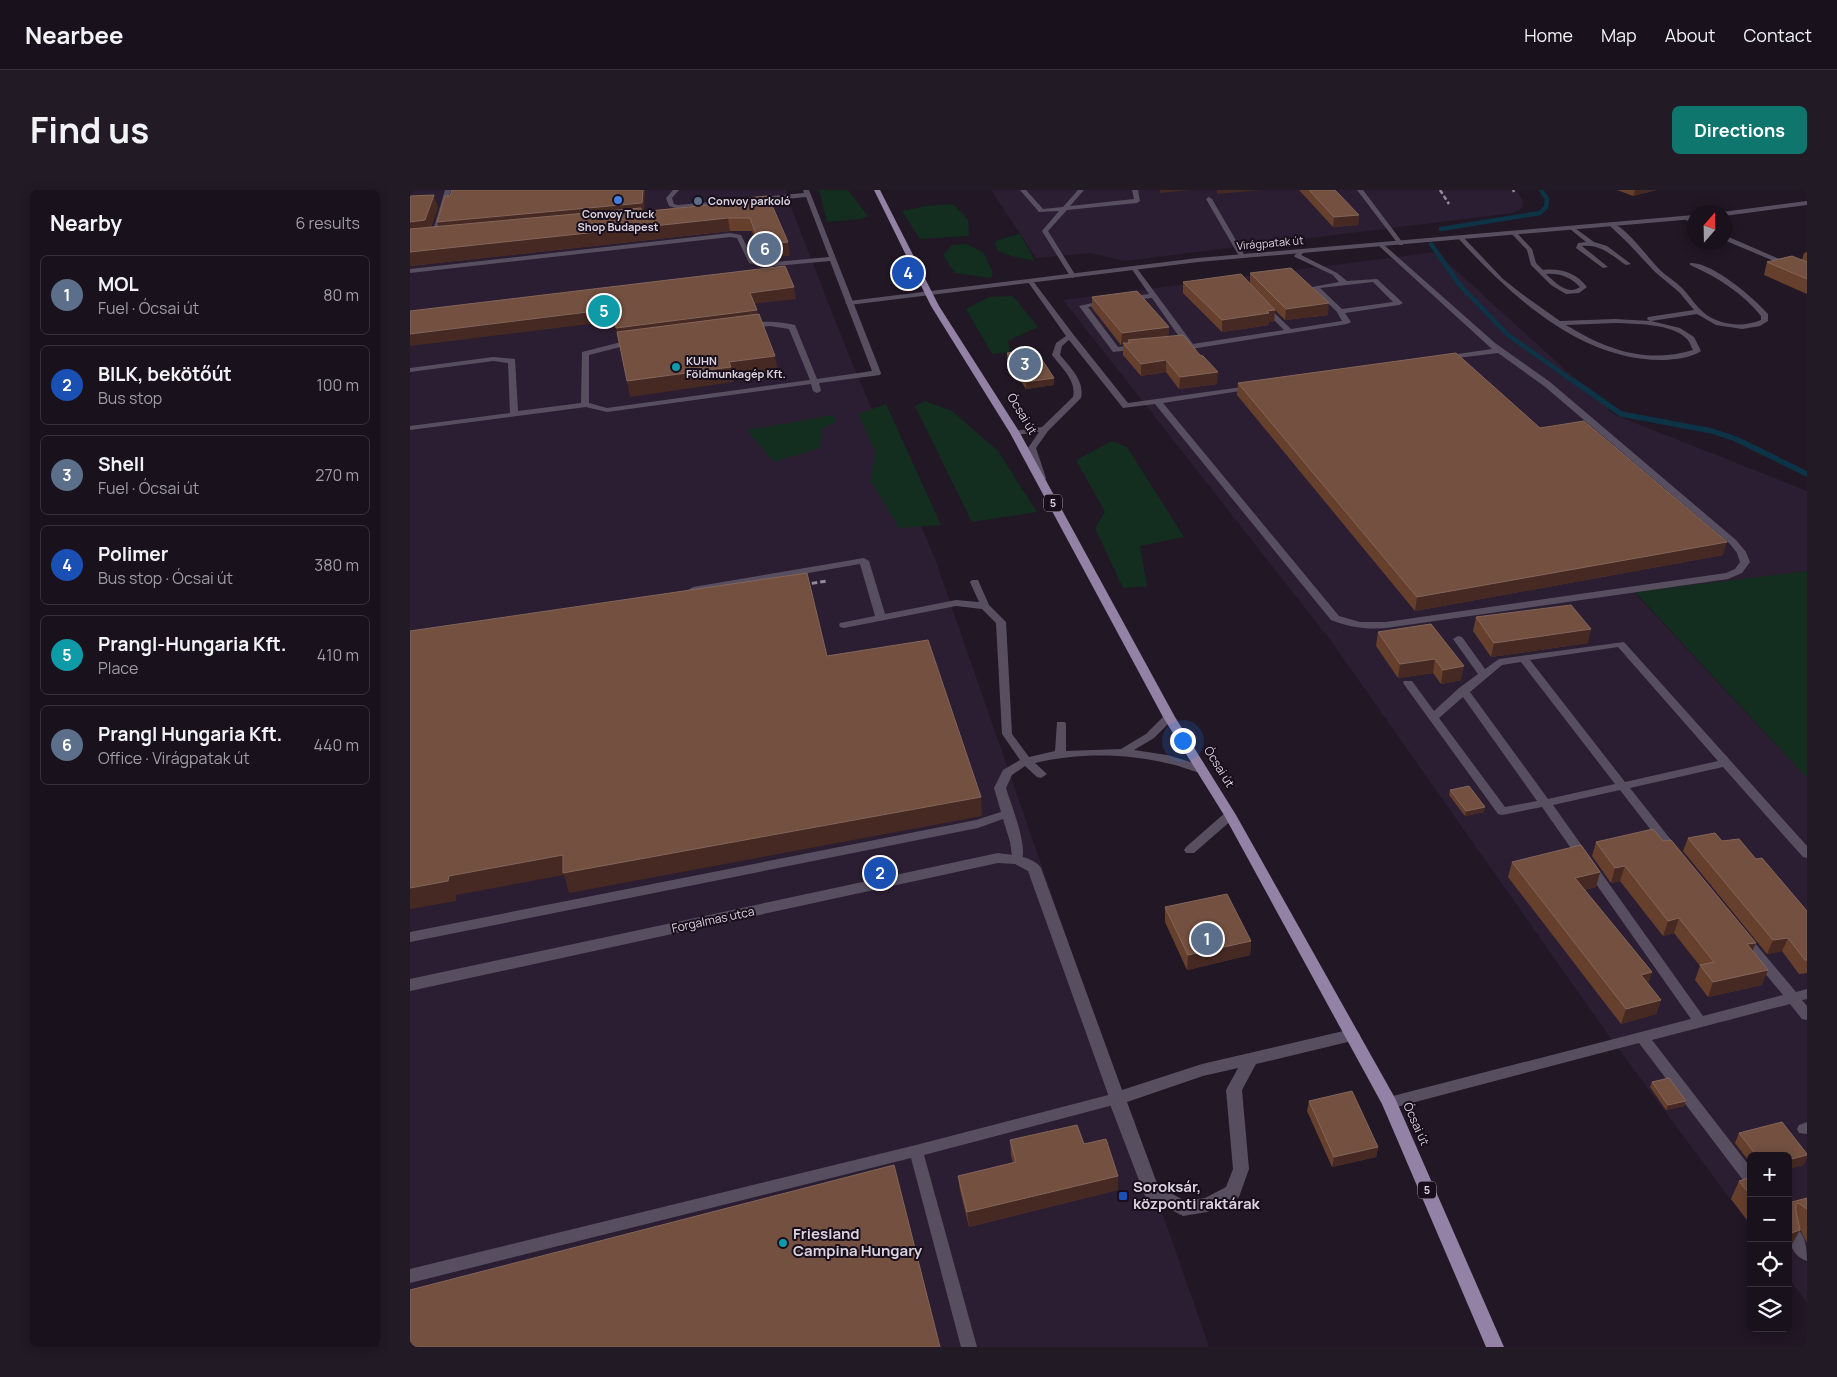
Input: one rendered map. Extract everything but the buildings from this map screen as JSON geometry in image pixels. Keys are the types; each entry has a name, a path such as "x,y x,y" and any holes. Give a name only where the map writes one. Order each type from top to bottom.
{"main road":[{"name":"Ócsai út","path":"877,190 935,306 1015,433 1169,717 1230,815 1389,1103 1495,1347"}],"street":[{"path":"1732,213 1807,203"},
{"name":"Virágpatak út","path":"850,303 1242,256 1401,244 1686,218"},
{"name":"Forgalmas utca","path":"410,985 998,858 1017,860"},
{"path":"1017,860 1034,868 1116,1099 1151,1190 1183,1209 1207,1205 1233,1192 1241,1169 1234,1090 1251,1058"},
{"path":"1116,1099 1202,1070 1352,1035"}],"lane":[{"path":"442,236 429,237 448,190"},
{"path":"676,190 669,198 671,205 678,207"},
{"path":"1023,190 1041,211 1137,201 1135,190"},
{"path":"1073,276 1045,231 1081,190"},
{"path":"1360,190 1401,244"},
{"path":"410,428 586,405 606,410 877,373 806,192 678,207 666,213"},
{"path":"1209,199 1242,256"},
{"path":"436,202 445,201"},
{"path":"1611,224 1634,244 1651,265 1682,291 1698,312 1705,317 1727,325 1750,326 1764,321 1765,316 1736,289 1705,269 1692,264"},
{"path":"1572,228 1592,243"},
{"path":"1514,233 1530,250 1533,264 1541,272 1553,284 1566,292 1578,292 1584,287 1566,273 1541,272"},
{"path":"410,271 730,235 740,236 751,262 764,265 832,259"},
{"path":"1462,238 1502,280 1560,323 1598,346 1643,358 1665,358 1688,355 1697,351 1696,345 1690,338 1677,330 1661,324 1640,321"},
{"path":"1732,241 1807,274"},
{"path":"1605,267 1578,247 1580,244 1601,244 1628,264"},
{"path":"1157,401 1335,618 1346,622 1371,626 1386,625 1728,576 1737,573 1742,568 1745,562 1741,552 1733,542 1547,384 1500,350 1381,245"},
{"path":"1301,252 1296,256 1335,274 1345,283"},
{"path":"750,272 764,265"},
{"path":"1134,268 1191,347"},
{"path":"1178,342 1191,347 1347,322 1340,311 1314,287 1375,280 1400,303 1340,311"},
{"path":"1031,282 1070,336 1126,406 1258,386"},
{"path":"1142,347 1116,350 1083,306 1154,296"},
{"path":"1257,297 1289,331"},
{"path":"1560,323 1640,321 1698,312"},
{"path":"741,328 770,324 792,327 817,391"},
{"path":"1046,489 1032,448 1045,430 1079,394 1078,386 1056,355 1059,345 1070,336"},
{"path":"586,405 584,400 585,354 622,343 642,340"},
{"path":"1432,360 1500,350"},
{"path":"410,370 493,359 512,361 514,413"},
{"path":"1015,433 1045,430"},
{"path":"680,592 864,561 881,618"},
{"path":"975,582 985,606 1000,622 1007,734 1026,761 1041,774"},
{"path":"844,625 956,603 985,606"},
{"path":"1458,640 1483,674"},
{"path":"1433,717 1498,662 1620,644 1807,854"},
{"path":"1523,658 1620,785 1682,861"},
{"path":"1408,683 1502,811 1726,762"},
{"path":"1464,690 1700,1022"},
{"path":"1124,752 1150,736 1169,717"},
{"path":"1060,755 1061,724"},
{"path":"1017,860 1016,842 1006,814 1000,788 1007,773 1026,761 1060,755 1124,752 1167,759 1200,769"},
{"path":"410,937 978,824 1006,814"},
{"path":"1190,850 1230,815"},
{"path":"1737,930 1807,1015"},
{"path":"1389,1103 1807,994"},
{"path":"1642,1037 1747,1175"},
{"path":"410,1276 916,1152 1116,1099"},
{"path":"916,1152 969,1347"},
{"path":"1792,1235 1807,1254"}],"shaded area":[{"path":"410,190 787,190 790,205 848,353 935,559 1209,1347 410,1347"},
{"path":"991,190 1516,190 1523,201 1522,208 1513,213 1124,261 1091,253 1036,258"},
{"path":"1436,252 1615,415 1807,491 1807,571 1635,593 1807,778 1807,1303 1792,1282 1792,1152 1747,1152 1747,1222 1609,1036 1331,641 1063,300"}],"green space":[{"path":"819,190 848,190 868,216 861,219 827,222"},
{"path":"953,204 968,219 969,236 920,239 902,211 926,206"},
{"path":"1020,234 1035,261 1011,256 997,250 995,241"},
{"path":"967,244 984,253 993,273 991,278 955,273 943,255 952,245"},
{"path":"1013,296 1038,327 1008,341 1010,352 992,354 966,309 989,297"},
{"path":"925,401 952,411 998,451 1037,512 972,522 915,406"},
{"path":"886,404 941,525 899,528 871,481 875,451 858,414"},
{"path":"833,415 835,422 823,428 820,448 774,462 747,430"},
{"path":"1112,441 1127,447 1184,537 1140,546 1147,586 1123,588 1095,528 1105,512 1076,460"},
{"path":"1807,571 1807,778 1635,592"}],"waterway":[{"path":"1441,229 1540,213 1546,207 1547,199 1541,190"},
{"path":"1431,244 1459,284 1508,335 1576,383"},
{"path":"1574,381 1621,414 1712,431 1736,439 1807,474"}],"railway":[{"path":"1440,190 1449,204"},
{"path":"795,586 827,581"}],"place":[{"name":"Convoy Truck Shop Budapest","path":"618,200"},
{"name":"Convoy parkoló","path":"698,201"},
{"name":"Prangl Hungaria Kft.","path":"765,249"},
{"name":"Polimer","path":"908,273"},
{"name":"Prangl-Hungaria Kft.","path":"604,311"},
{"name":"Shell","path":"1025,364"},
{"name":"KUHN Földmunkagép Kft.","path":"676,367"},
{"name":"BILK, bekötőút","path":"880,873"},
{"name":"MOL","path":"1207,939"},
{"name":"Soroksár, központi raktárak","path":"1123,1196"},
{"name":"Friesland Campina Hungary","path":"783,1243"}]}
